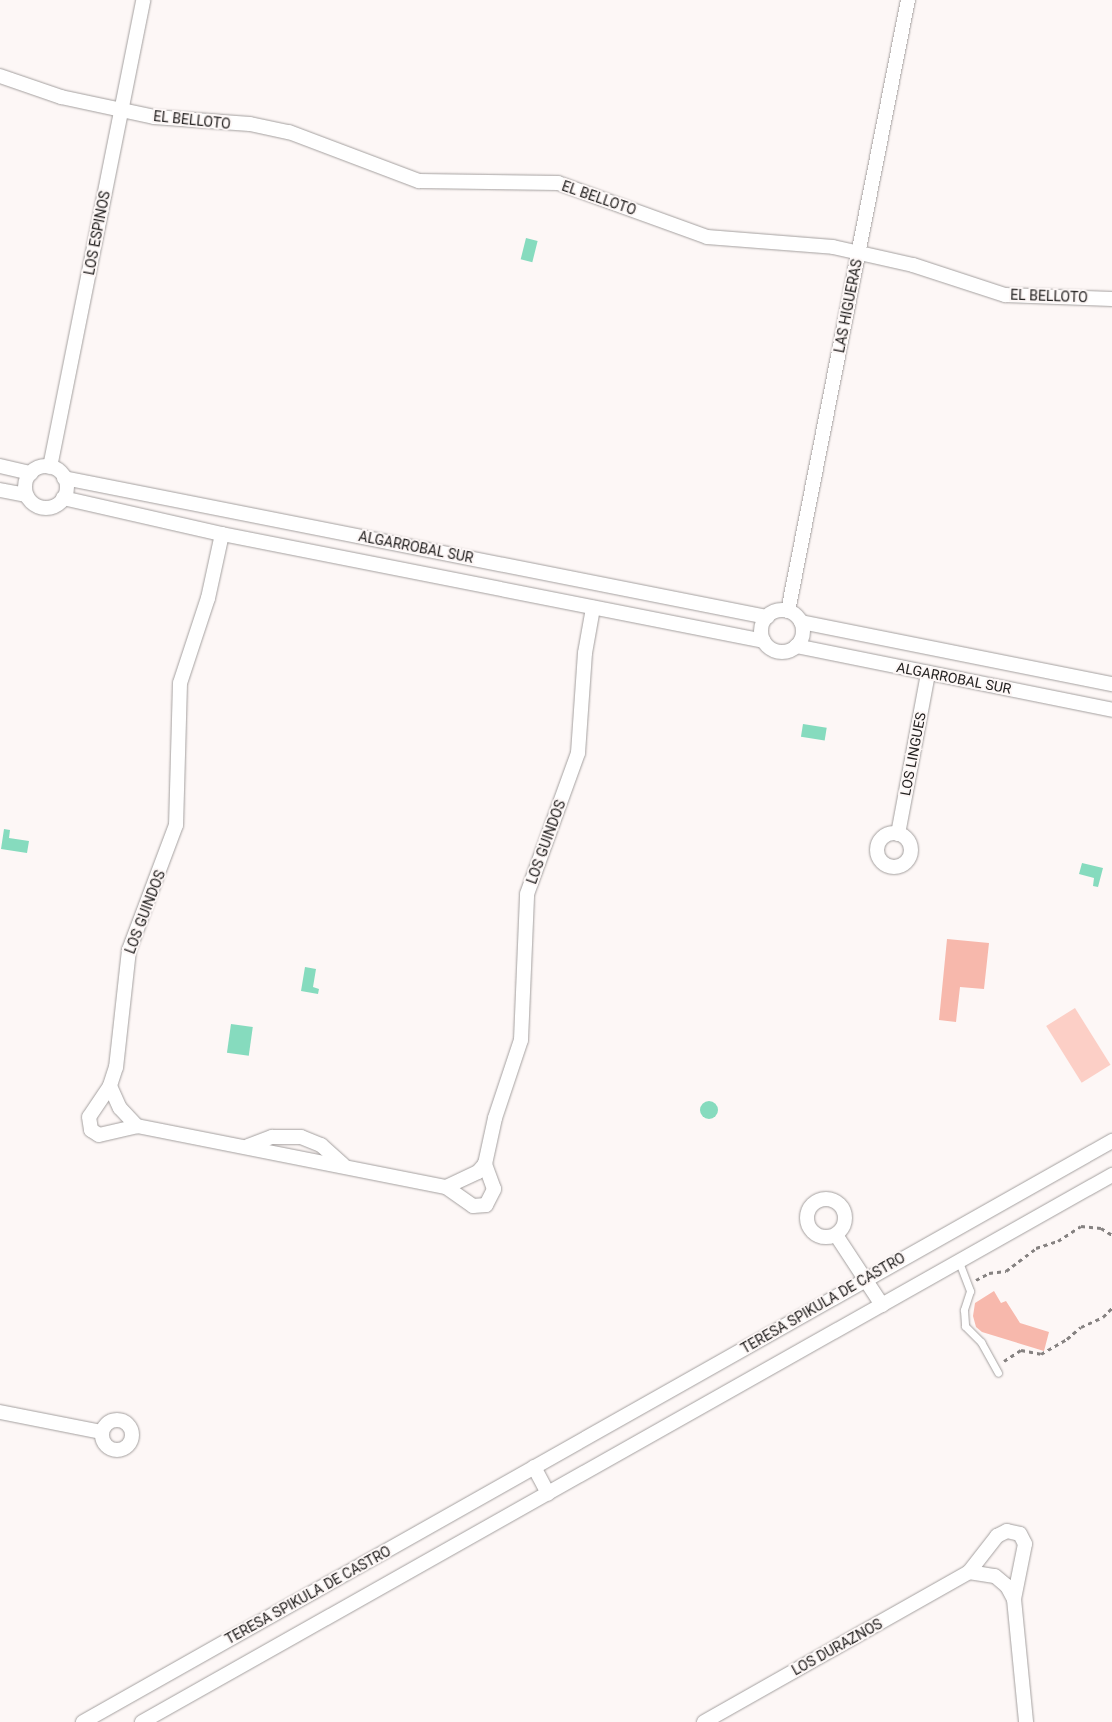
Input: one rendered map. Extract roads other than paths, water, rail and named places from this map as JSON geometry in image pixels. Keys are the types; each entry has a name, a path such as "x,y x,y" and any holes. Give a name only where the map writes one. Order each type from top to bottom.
{"street":[{"name":"LOS ESPINOS","path":"50,467 143,0"},
{"name":"LAS HIGUERAS","path":"788,611 908,0"},
{"name":"EL BELLOTO","path":"0,76 46,93 121,110 282,130 419,181 558,183 595,193 694,234 807,243 859,252 1005,295 1112,298"},
{"path":"0,466 31,473 50,467 64,478 64,498 55,506 44,508 26,495 0,490"},
{"path":"26,495 25,483 31,473"},
{"name":"ALGARROBAL SUR","path":"64,478 767,617"},
{"name":"ALGARROBAL SUR","path":"64,498 222,534 764,641"},
{"name":"LOS GUINDOS","path":"222,534 208,598 180,683 176,825 129,950 123,980 121,1045 110,1086 91,1112 91,1130 103,1136 137,1126 248,1146 446,1187 473,1206 486,1205 494,1189 485,1164 495,1118 521,1040 527,894 578,753 585,653 593,608"},
{"path":"777,611 788,611 800,622 802,637 796,646 781,652 764,641 762,628 767,617 777,611"},
{"name":"ALGARROBAL SUR","path":"800,622 1112,684"},
{"name":"ALGARROBAL SUR","path":"796,646 1112,710"},
{"name":"LOS LINGUES","path":"898,834 928,673"},
{"path":"110,1086 120,1108 137,1126"},
{"path":"248,1146 272,1136 301,1137 321,1144 344,1165"},
{"name":"TERESA SPIKULA DE CASTRO","path":"83,1722 866,1278 1112,1141"},
{"path":"446,1187 469,1179 485,1164"},
{"name":"TERESA SPIKULA DE CASTRO","path":"142,1722 1112,1175"},
{"path":"836,1235 882,1305"},
{"path":"0,1412 102,1432"},
{"path":"534,1467 548,1493"},
{"name":"LOS DURAZNOS","path":"704,1722 969,1572 997,1536 1008,1531 1017,1532 1025,1550 1014,1599 1026,1722"},
{"path":"969,1572 995,1576 1007,1586 1014,1599"}],"lane":[{"path":"959,1262 969,1284 965,1326 981,1342 996,1370"}]}
